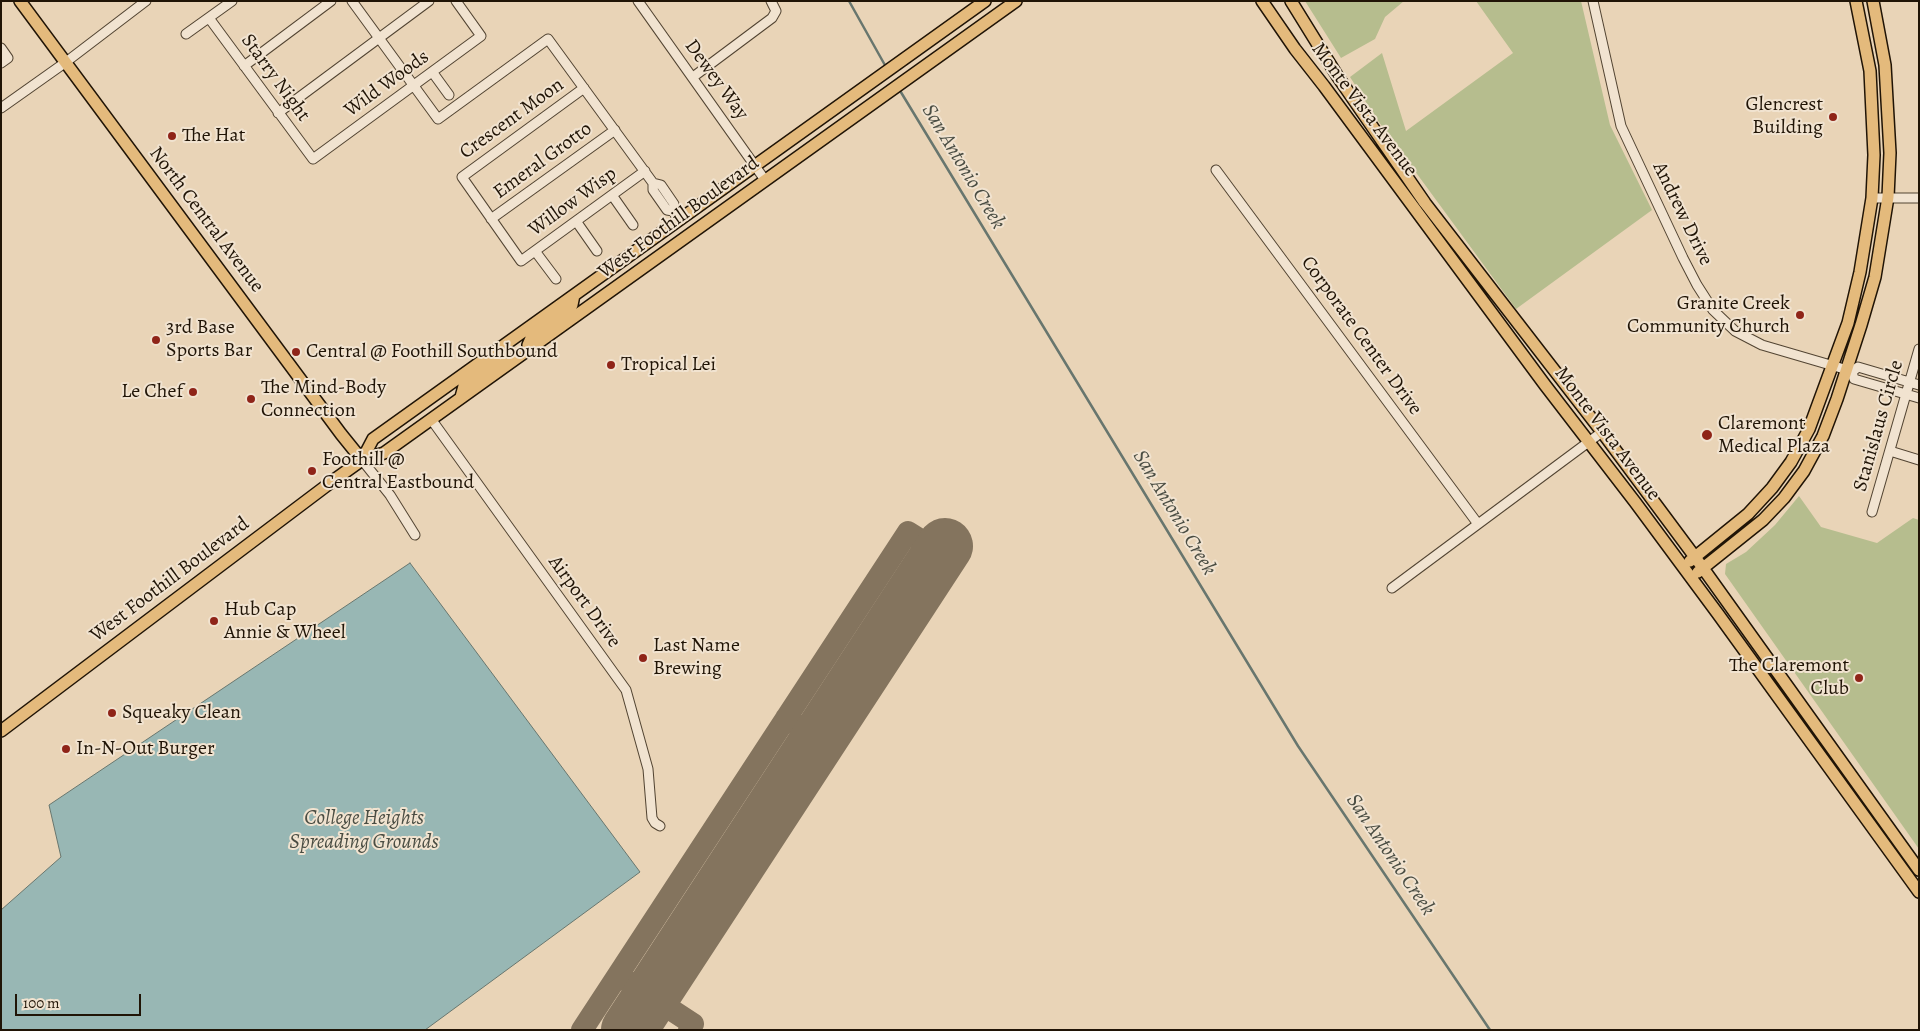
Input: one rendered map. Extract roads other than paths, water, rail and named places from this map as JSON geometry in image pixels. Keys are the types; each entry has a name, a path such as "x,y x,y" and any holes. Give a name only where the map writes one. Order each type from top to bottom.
{"main road":[{"name":"North Central Avenue","path":"20,1 362,460"},
{"name":"West Foothill Boulevard","path":"362,460 373,439 574,295 676,216 755,165 985,1"},
{"path":"999,13 998,9 1002,1"},
{"name":"West Foothill Boulevard","path":"1,731 362,460 384,453 1016,1"},
{"name":"Monte Vista Avenue","path":"1262,1 1294,49 1324,86 1691,578 1919,892"},
{"name":"Monte Vista Avenue","path":"1291,1 1338,77 1426,203 1695,556 1919,870"},
{"path":"1682,566 1748,514 1772,488 1791,462 1809,429 1848,323 1860,272 1872,198 1874,155 1870,71 1856,1"},
{"path":"1691,578 1763,520 1784,498 1804,471 1823,436 1849,371 1875,277 1888,197 1890,153 1885,65 1873,1"},
{"path":"530,348 528,345 532,336 568,310 574,295"},
{"path":"462,397 464,386 499,359 502,355 501,347"}],"street":[{"path":"1,108 66,62 146,1"},
{"path":"186,34 232,1"},
{"path":"244,66 331,1"},
{"path":"352,1 438,119 548,39 653,183 660,185 663,197 674,204 676,216"},
{"path":"278,113 429,1"},
{"name":"Wild Woods","path":"313,159 481,36 456,1"},
{"name":"Dewey Way","path":"638,1 765,180"},
{"path":"693,77 772,18 776,12 771,1"},
{"name":"Andrew Drive","path":"1593,1 1621,126 1683,258 1713,310 1735,331 1762,345 1849,371"},
{"name":"Starry Night","path":"210,18 313,159"},
{"path":"1,48 8,58 1,63"},
{"path":"432,73 449,95"},
{"name":"Crescent Moon","path":"492,219 462,177 584,88"},
{"name":"Emeral Grotto","path":"492,219 615,130"},
{"name":"Corporate Center Drive","path":"1216,170 1478,524"},
{"name":"Willow Wisp","path":"492,219 521,260 645,171"},
{"path":"612,195 633,225"},
{"path":"1872,198 1919,198"},
{"path":"576,221 597,251"},
{"path":"535,250 556,279"},
{"name":"Stanislaus Circle","path":"1872,512 1906,394 1914,383 1919,350"},
{"path":"1914,383 1858,367 1849,371 1854,378 1919,398"},
{"name":"Airport Drive","path":"431,419 626,690 648,769 652,818 660,826"},
{"path":"1392,588 1602,432"},
{"path":"1890,451 1919,460"},
{"path":"362,460 390,495 415,535"}],"water":[{"name":"College Heights Spreading Grounds","path":"410,563 640,872 425,1030 1,1030 1,910 61,857 49,805"}],"waterway":[{"name":"San Antonio Creek","path":"849,1 886,67"},
{"name":"San Antonio Creek","path":"899,89 1298,746 1490,1030"}],"place":[{"name":"Glencrest Building","path":"1833,117"},
{"name":"The Hat","path":"172,136"},
{"name":"Granite Creek Community Church","path":"1800,315"},
{"name":"3rd Base Sports Bar","path":"156,340"},
{"name":"Central @ Foothill Southbound","path":"296,352"},
{"name":"Tropical Lei","path":"611,365"},
{"name":"Le Chef","path":"193,392"},
{"name":"The Mind-Body Connection","path":"251,399"},
{"name":"Claremont Medical Plaza","path":"1707,435"},
{"name":"Foothill @ Central Eastbound","path":"312,471"},
{"name":"Hub Cap Annie & Wheel","path":"214,621"},
{"name":"Last Name Brewing","path":"643,658"},
{"name":"The Claremont Club","path":"1859,678"},
{"name":"Squeaky Clean","path":"112,713"},
{"name":"In-N-Out Burger","path":"66,749"}]}
